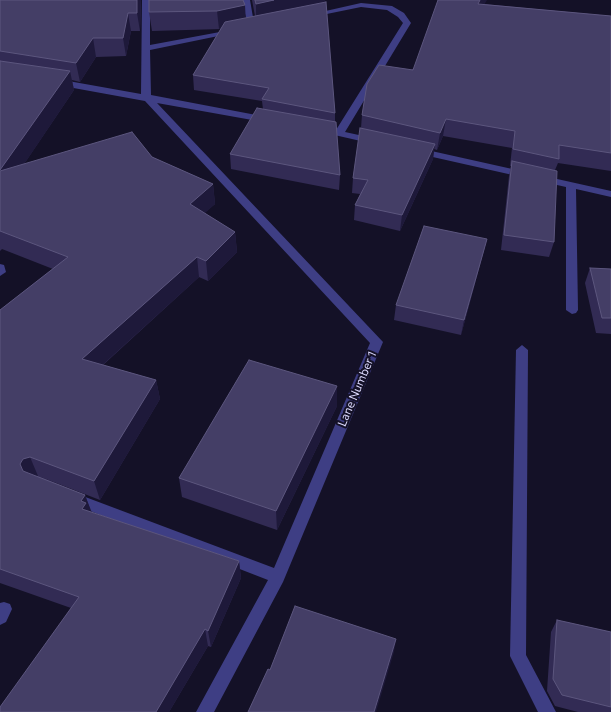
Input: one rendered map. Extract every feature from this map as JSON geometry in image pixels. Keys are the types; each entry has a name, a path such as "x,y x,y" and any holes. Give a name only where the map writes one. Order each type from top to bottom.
{"street":[{"path":"146,0 146,96"},
{"path":"246,0 252,27"},
{"path":"306,16 360,2 389,8 401,15 407,23 339,133"},
{"path":"146,48 261,25"},
{"path":"50,81 146,96 281,122"},
{"name":"Lane Number 1","path":"146,96 377,342 278,577 205,712"},
{"path":"320,130 387,144"},
{"path":"406,148 611,194"},
{"path":"571,185 572,310"},
{"path":"522,350 518,656 546,712"},
{"path":"56,491 278,577"}],"building":[{"path":"0,0 137,0 137,13 128,13 123,38 93,38 76,63 0,51"},
{"path":"149,0 243,0 245,5 217,11 149,12"},
{"path":"255,0 274,0 256,4"},
{"path":"438,0 480,0 478,4 611,16 611,153 559,145 559,159 513,149 515,131 446,119 440,133 362,115 367,84 379,65 413,70"},
{"path":"326,2 335,113 262,99 269,88 193,75 225,22"},
{"path":"0,61 70,71 0,170"},
{"path":"257,108 336,122 340,175 230,154"},
{"path":"360,128 435,144 402,215 355,205 368,180 353,178"},
{"path":"132,132 152,157 213,184 190,204 235,232 206,261 197,257 82,359 156,380 94,481 30,457 23,459 20,464 23,471 85,495 81,501 86,503 82,509 239,561 208,631 205,629 156,712 0,712 0,707 79,597 0,569 0,310 68,257 0,231 0,171"},
{"path":"512,161 557,171 554,242 504,235"},
{"path":"424,226 487,239 464,320 396,305"},
{"path":"590,268 611,269 611,318 602,318"},
{"path":"249,360 337,386 276,511 179,478"},
{"path":"295,606 396,639 374,712 248,712 268,669 270,670"},
{"path":"557,620 611,632 611,707 562,695 553,679"}]}
